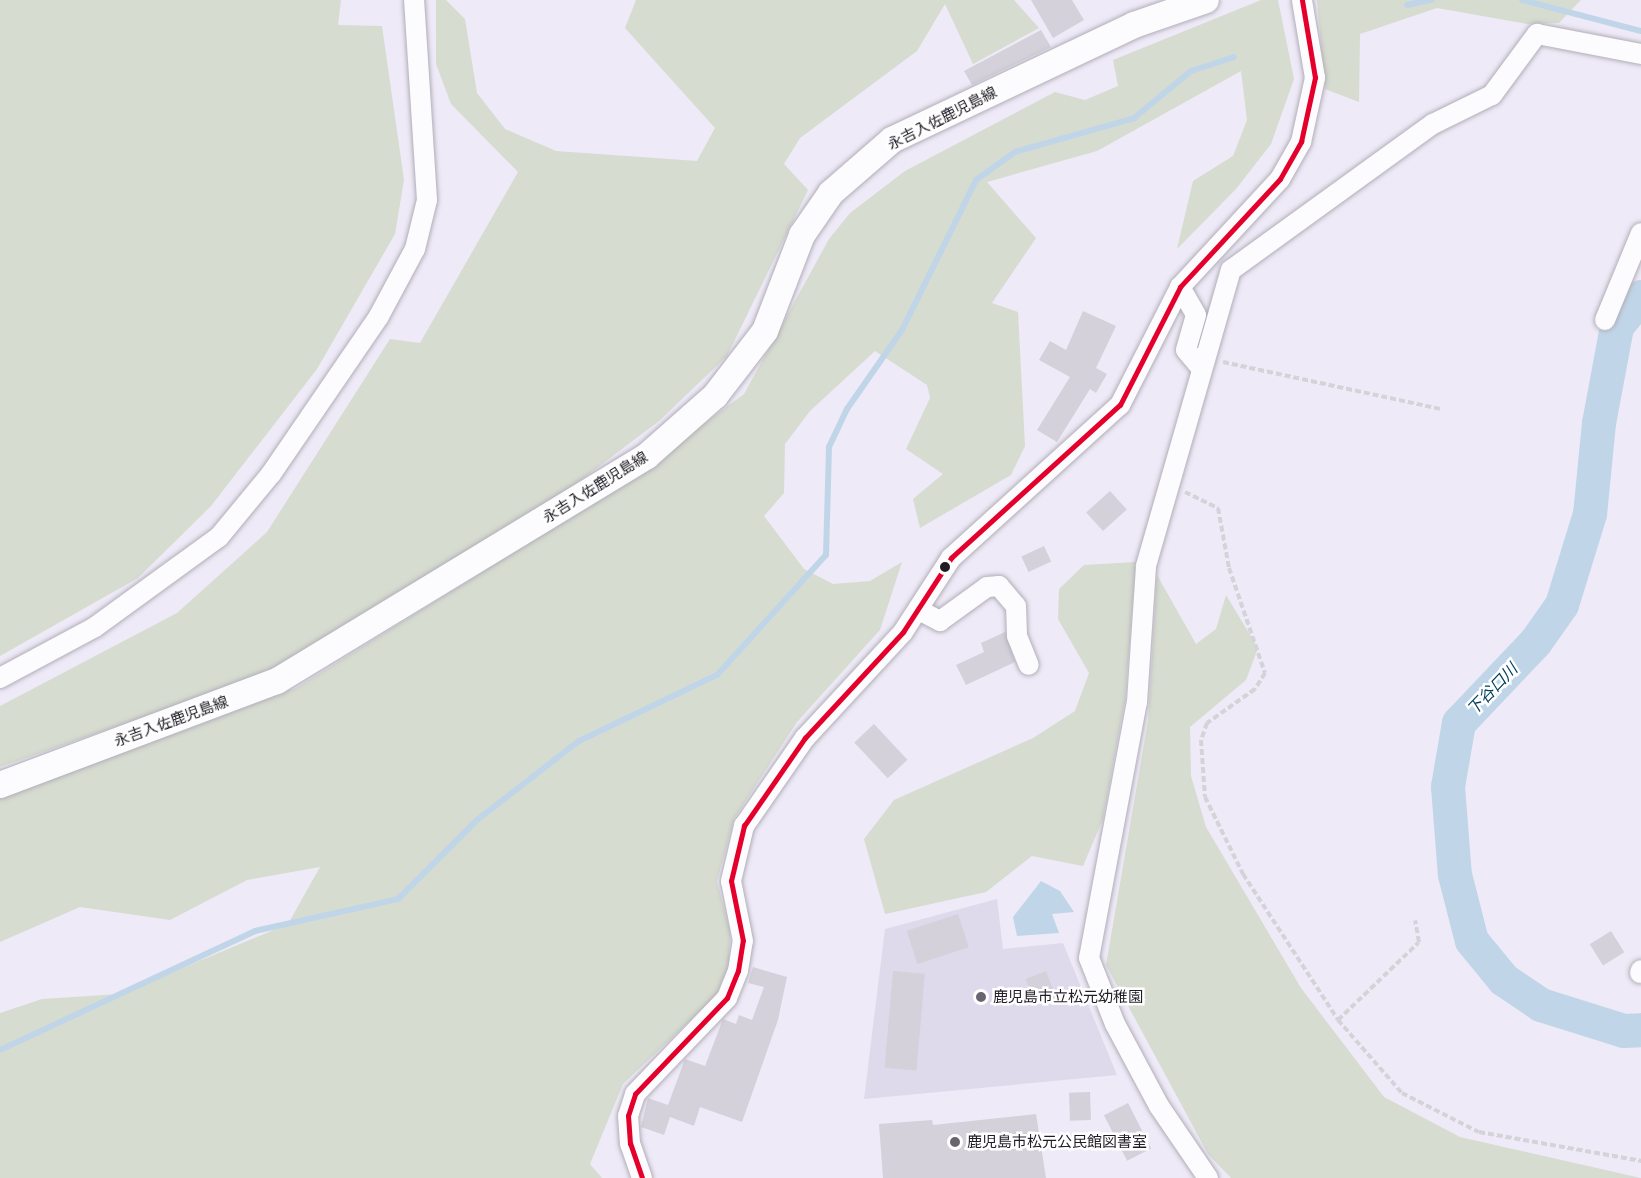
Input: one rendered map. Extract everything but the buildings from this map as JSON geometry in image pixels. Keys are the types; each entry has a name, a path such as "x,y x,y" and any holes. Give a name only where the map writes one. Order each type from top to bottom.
{"main road":[{"name":"永吉入佐鹿児島線","path":"0,784 277,681 647,456 715,396 765,331 802,235 831,193 892,140 1134,25 1206,0"}],"street":[{"path":"0,678 95,627 219,537 271,474 379,316 415,249 427,200 414,0"},
{"path":"642,1178 630,1144 628,1116 634,1094 727,998 738,971 742,941 731,881 744,826 805,738 919,610 951,558 974,532 1120,405 1180,287 1280,179 1301,142 1315,78 1302,0"},
{"path":"1208,1178 1154,1096 1115,1024 1089,958 1137,702 1146,566 1172,489 1203,364 1231,270 1433,124 1492,94 1537,34 1641,54"},
{"path":"1605,320 1641,233"},
{"path":"1180,287 1196,315 1186,350 1203,364"},
{"path":"919,610 940,621 987,587 999,586 1016,606 1017,636 1029,665"}],"path":[{"path":"1203,364 1440,409"},
{"path":"1172,489 1200,495 1218,508 1229,568 1264,663 1255,689 1208,723 1201,740 1204,797 1243,874 1338,1020 1402,1093 1479,1132 1641,1161"},
{"path":"1338,1020 1419,942 1415,920"}],"shaded area":[{"path":"0,0 341,0 338,25 382,26 404,180 395,234 317,369 211,506 138,578 0,656"},
{"path":"436,0 446,0 465,19 477,93 505,129 556,151 697,161 715,128 625,28 636,0 1014,0 1039,28 973,64 945,4 917,51 800,138 784,164 808,190 727,356 659,421 536,514 264,675 0,767 0,706 177,613 267,532 390,339 420,343 518,172 451,104 436,64"},
{"path":"1261,0 1278,0 1294,79 1271,144 1236,189 1177,249 1193,181 1233,156 1247,120 1241,71 1097,151 987,182 1036,238 992,303 1018,312 1025,446 1011,475 920,528 913,499 943,474 906,449 930,398 927,385 875,351 810,411 785,444 784,493 764,516 804,569 833,584 870,581 902,562 880,630 797,722 734,819 717,881 730,931 729,965 716,996 623,1084 590,1164 602,1178 0,1178 0,1013 42,999 120,994 288,924 320,867 247,880 170,920 80,907 0,942 0,797 296,688 619,487 744,394 829,239 850,213 905,171 1055,92 1085,100 1118,86 1113,60"},
{"path":"1317,0 1581,0 1559,23 1527,24 1437,8 1360,34 1359,102 1325,89"},
{"path":"1136,562 1125,700 1103,819 1083,866 1032,856 986,892 885,914 864,839 894,800 1033,738 1075,711 1089,673 1058,619 1059,589 1084,565"},
{"path":"1157,575 1196,644 1216,629 1226,595 1258,648 1246,680 1190,727 1191,776 1206,827 1301,988 1384,1097 1460,1137 1641,1178 1231,1178 1208,1154 1106,965 1148,721"},
{"name":"鹿児島市立松元幼稚園","path":"997,899 1003,949 1063,943 1117,1075 864,1099 885,929"}],"water":[{"path":"1041,881 1060,891 1074,912 1052,914 1059,933 1017,936 1013,917"}],"waterway":[{"path":"1407,5 1431,0"},
{"path":"1522,0 1641,31"},
{"path":"0,1050 255,931 398,899 477,820 579,741 717,675 826,555 829,447 847,409 902,330 976,180 1015,152 1134,118 1191,71 1234,57"},
{"name":"下谷口川","path":"1641,297 1617,327 1599,423 1590,514 1562,605 1536,642 1459,723 1448,787 1455,875 1472,941 1504,980 1541,1005 1624,1031 1641,1030"}],"transit line":[{"path":"642,1178 630,1144 628,1116 635,1094 727,998 738,971 743,941 731,881 744,826 805,738 903,632 951,558 1120,405 1180,287 1280,179 1301,142 1315,78 1302,0"}],"place":[{"name":"鹿児島市立松元幼稚園","path":"981,997"},
{"name":"鹿児島市松元公民館図書室","path":"955,1142"}]}
